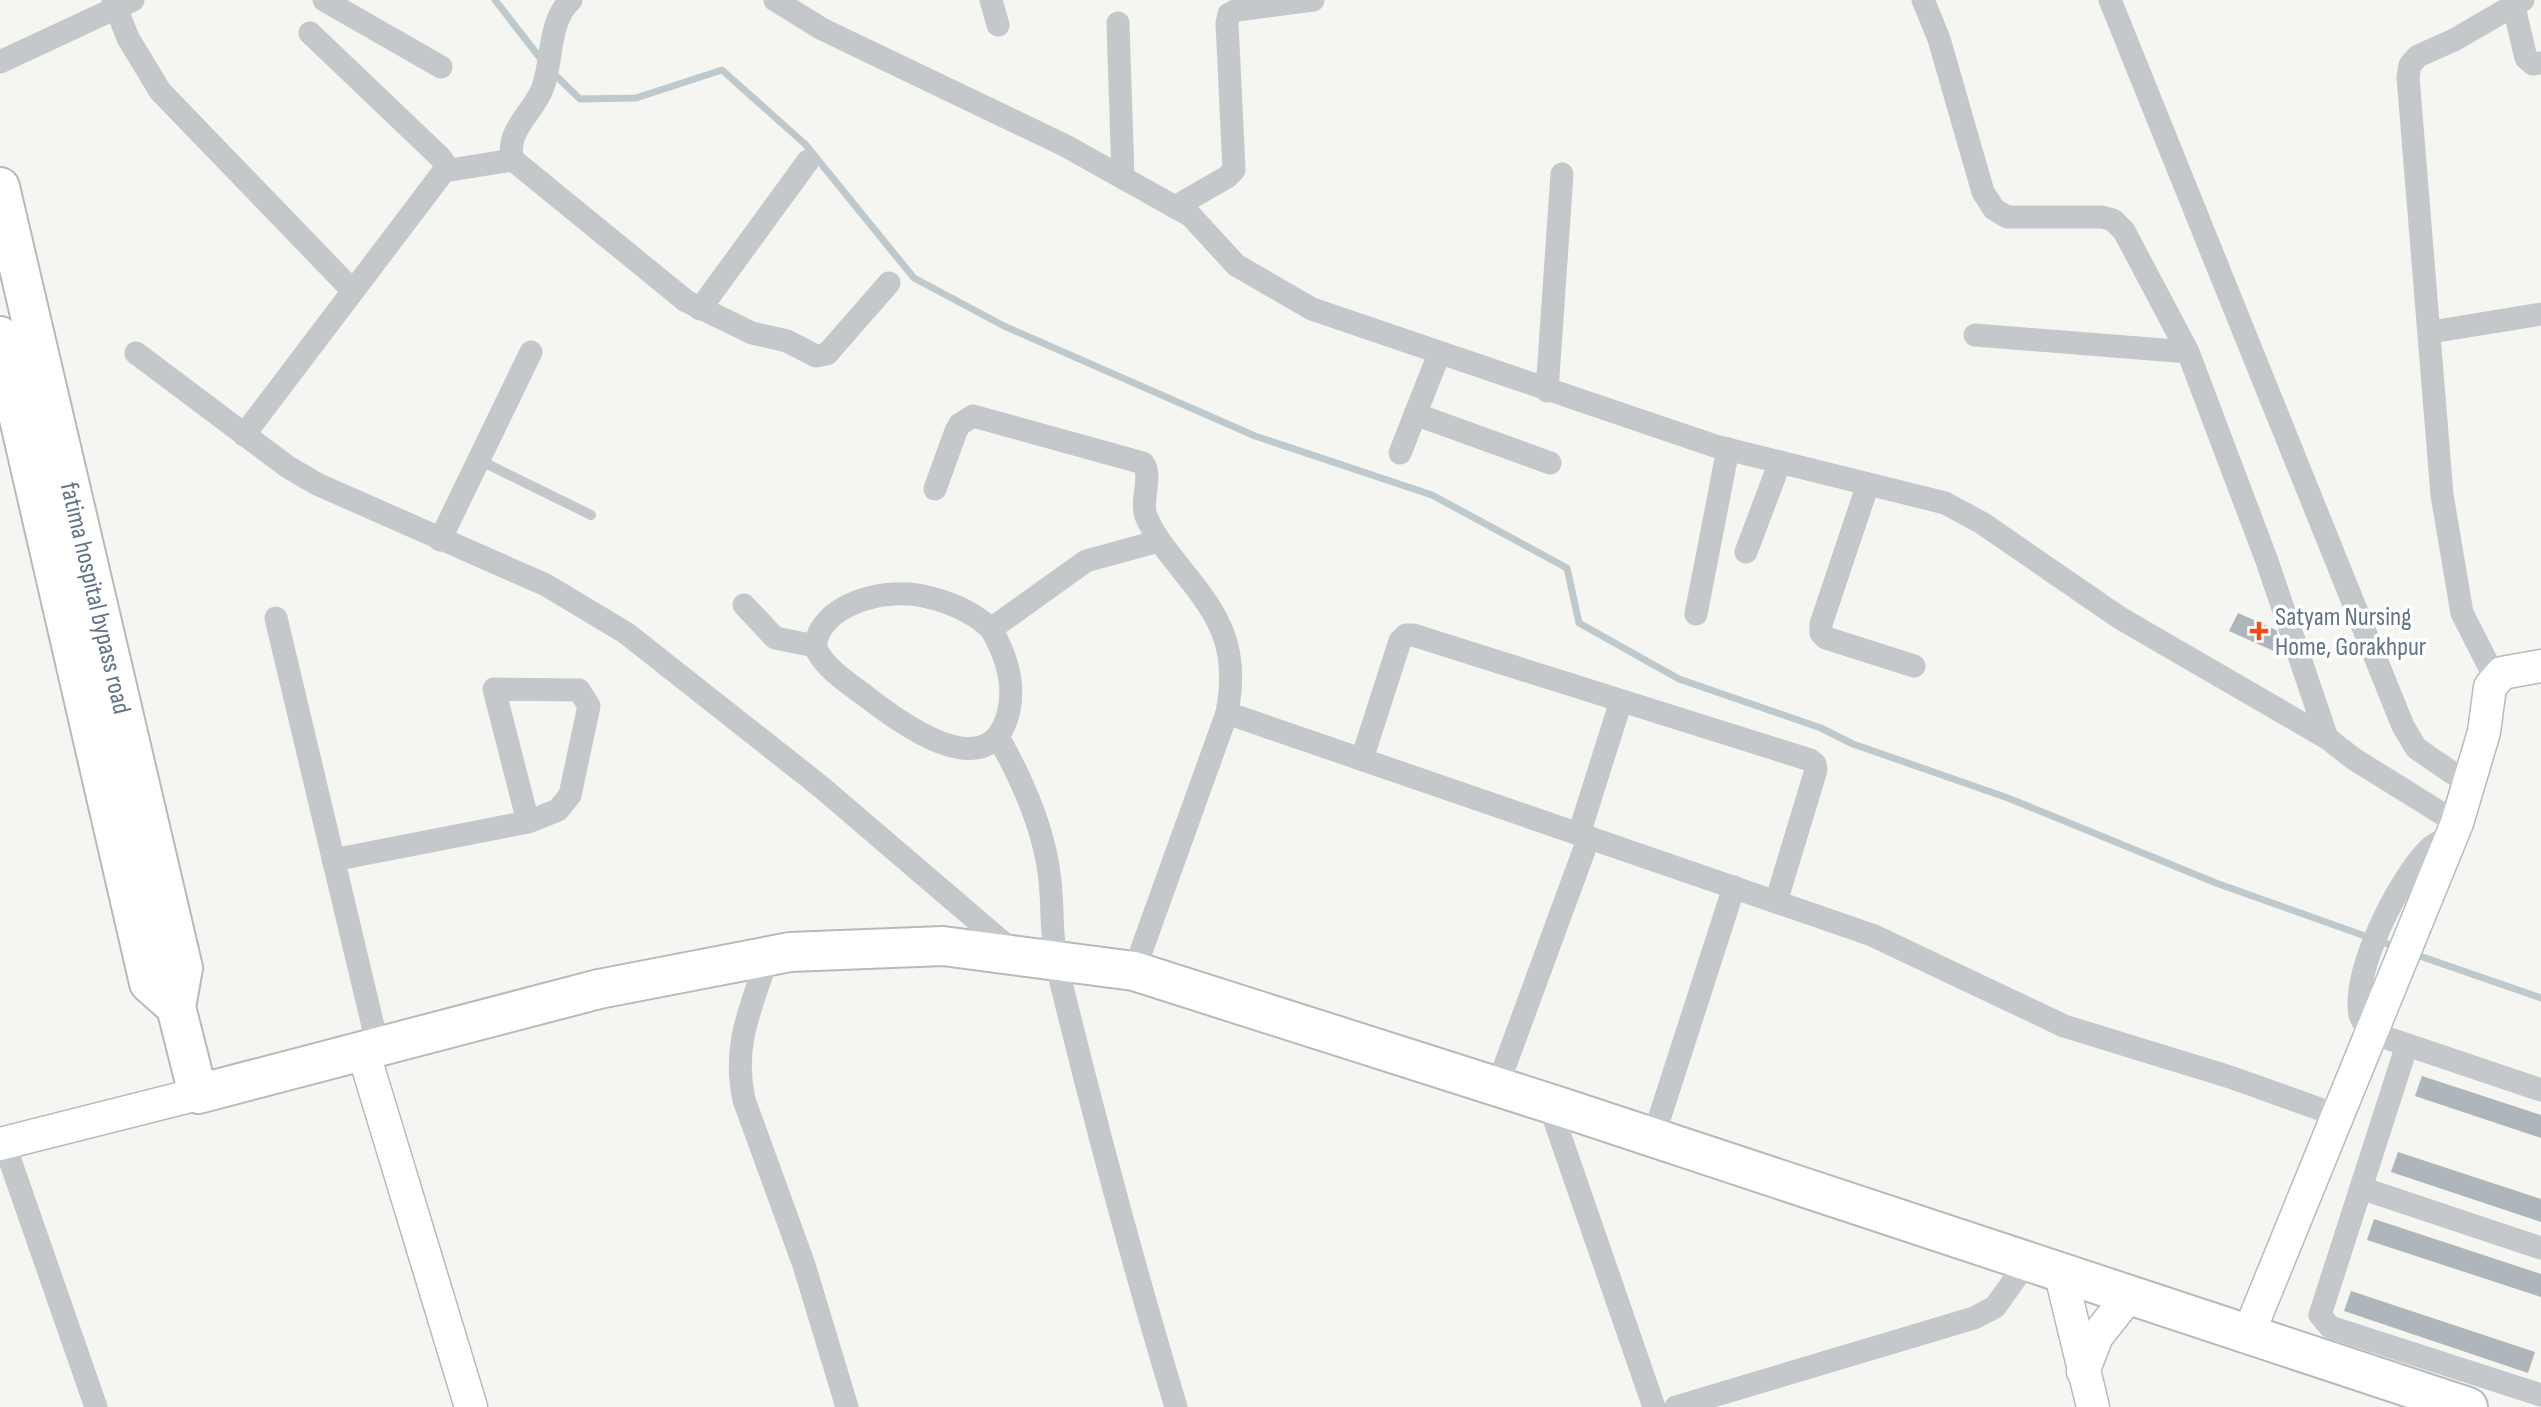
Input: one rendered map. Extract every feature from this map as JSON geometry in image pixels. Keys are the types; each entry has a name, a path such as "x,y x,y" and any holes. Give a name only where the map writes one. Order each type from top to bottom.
{"highway":[{"name":"fatima hospital bypass road","path":"0,187 183,968 176,1007 198,1094"},
{"name":"fatima hospital bypass road","path":"0,336 149,983 176,1007"},
{"path":"198,1094 599,989 790,952 943,946 1134,971 1497,1087 2468,1407"}],"street":[{"path":"324,0 441,66"},
{"path":"775,0 822,29 1066,146 1191,216 1236,265 1312,309 1438,354 1728,449 1926,496 1961,510 2120,618 2327,738 2450,841"},
{"path":"991,0 998,25"},
{"path":"1175,207 1227,177 1234,170 1227,23 1229,14 1284,2 1313,0"},
{"path":"1923,0 1939,40 1983,192 1994,209 2007,217 2102,216 2113,220 2124,231 2188,352 2267,561 2327,738"},
{"path":"2110,0 2403,726 2416,748 2470,785"},
{"path":"0,62 121,3 128,38 160,91 353,291"},
{"path":"563,4 542,88 512,137 510,149 513,160 686,301 752,333 787,341 816,356 827,354 889,283"},
{"path":"2496,680 2462,613 2442,495 2431,332 2407,77 2410,65 2418,56 2518,4 2526,58 2533,64 2541,63"},
{"path":"1118,23 1123,178"},
{"path":"244,435 444,171 445,164 440,156 310,33"},
{"path":"444,171 513,160"},
{"path":"699,309 808,161"},
{"path":"1548,391 1562,174"},
{"path":"2431,332 2541,314"},
{"path":"1975,335 2188,352"},
{"path":"439,540 531,352"},
{"path":"135,353 244,435 317,484 546,586 626,633 1038,959"},
{"path":"1401,453 1438,354"},
{"path":"1415,414 1550,463"},
{"path":"936,489 956,431 960,424 973,416 1143,463 1147,472 1143,503 1159,541 1203,596 1226,639 1234,678 1227,713 1134,971"},
{"path":"1696,614 1728,449"},
{"path":"1746,552 1780,462"},
{"path":"1868,484 1821,625 1821,633 1826,638 1914,666"},
{"path":"991,629 1086,561 1159,541"},
{"path":"914,595 937,600 964,609 991,629 1003,649 1011,693 1006,726 998,737 970,749 933,741 897,721 824,662 815,646 819,630 842,609 887,596 914,595"},
{"path":"744,605 775,638 815,646"},
{"path":"276,618 333,860 370,1049 471,1407"},
{"path":"1362,759 1400,641 1406,635 1810,760 1815,764 1776,902"},
{"path":"2248,1335 2450,841 2470,785 2484,732 2490,687 2502,673 2541,666"},
{"path":"333,860 528,822 558,810 570,795 589,706 579,690 494,689 528,822"},
{"path":"1497,1087 1584,836 1621,701"},
{"path":"1227,713 1872,935 2064,1026 2230,1077 2339,1116"},
{"path":"998,737 1016,769 1042,841 1050,878 1038,959 1176,1407"},
{"path":"2450,841 2430,848 2402,886 2363,968 2360,1012 2372,1033 2541,1090"},
{"path":"1653,1138 1734,887"},
{"path":"768,956 744,1030 738,1055 738,1075 744,1100 804,1265 848,1407"},
{"path":"2407,1045 2320,1315 2325,1324 2541,1395 2536,1407"},
{"path":"96,1407 2,1144 198,1094"},
{"path":"1549,1104 1654,1407"},
{"path":"2361,1188 2541,1248"},
{"path":"1676,1407 1975,1318 1996,1307 2044,1268 2083,1372 2093,1407"},
{"path":"2083,1372 2098,1336 2128,1297"}],"lane":[{"path":"479,460 591,515"}],"building":[{"path":"2238,613 2276,630 2281,646 2278,653 2229,631"},
{"path":"2422,1076 2541,1115 2541,1138 2415,1096"},
{"path":"2398,1152 2541,1199 2541,1222 2391,1172"},
{"path":"2374,1219 2541,1274 2541,1297 2367,1240"},
{"path":"2351,1291 2535,1352 2528,1373 2344,1311"}],"waterway":[{"path":"495,0 544,63"},
{"path":"552,72 580,99 636,98 722,70 805,144 914,278 1004,326 1255,436 1432,495 1567,568 1579,623 1679,679 1821,728 1853,744 2008,798 2216,883 2396,947"},
{"path":"2411,953 2541,998"}],"place":[{"name":"Satyam Nursing Home, Gorakhpur","path":"2259,631"}]}
